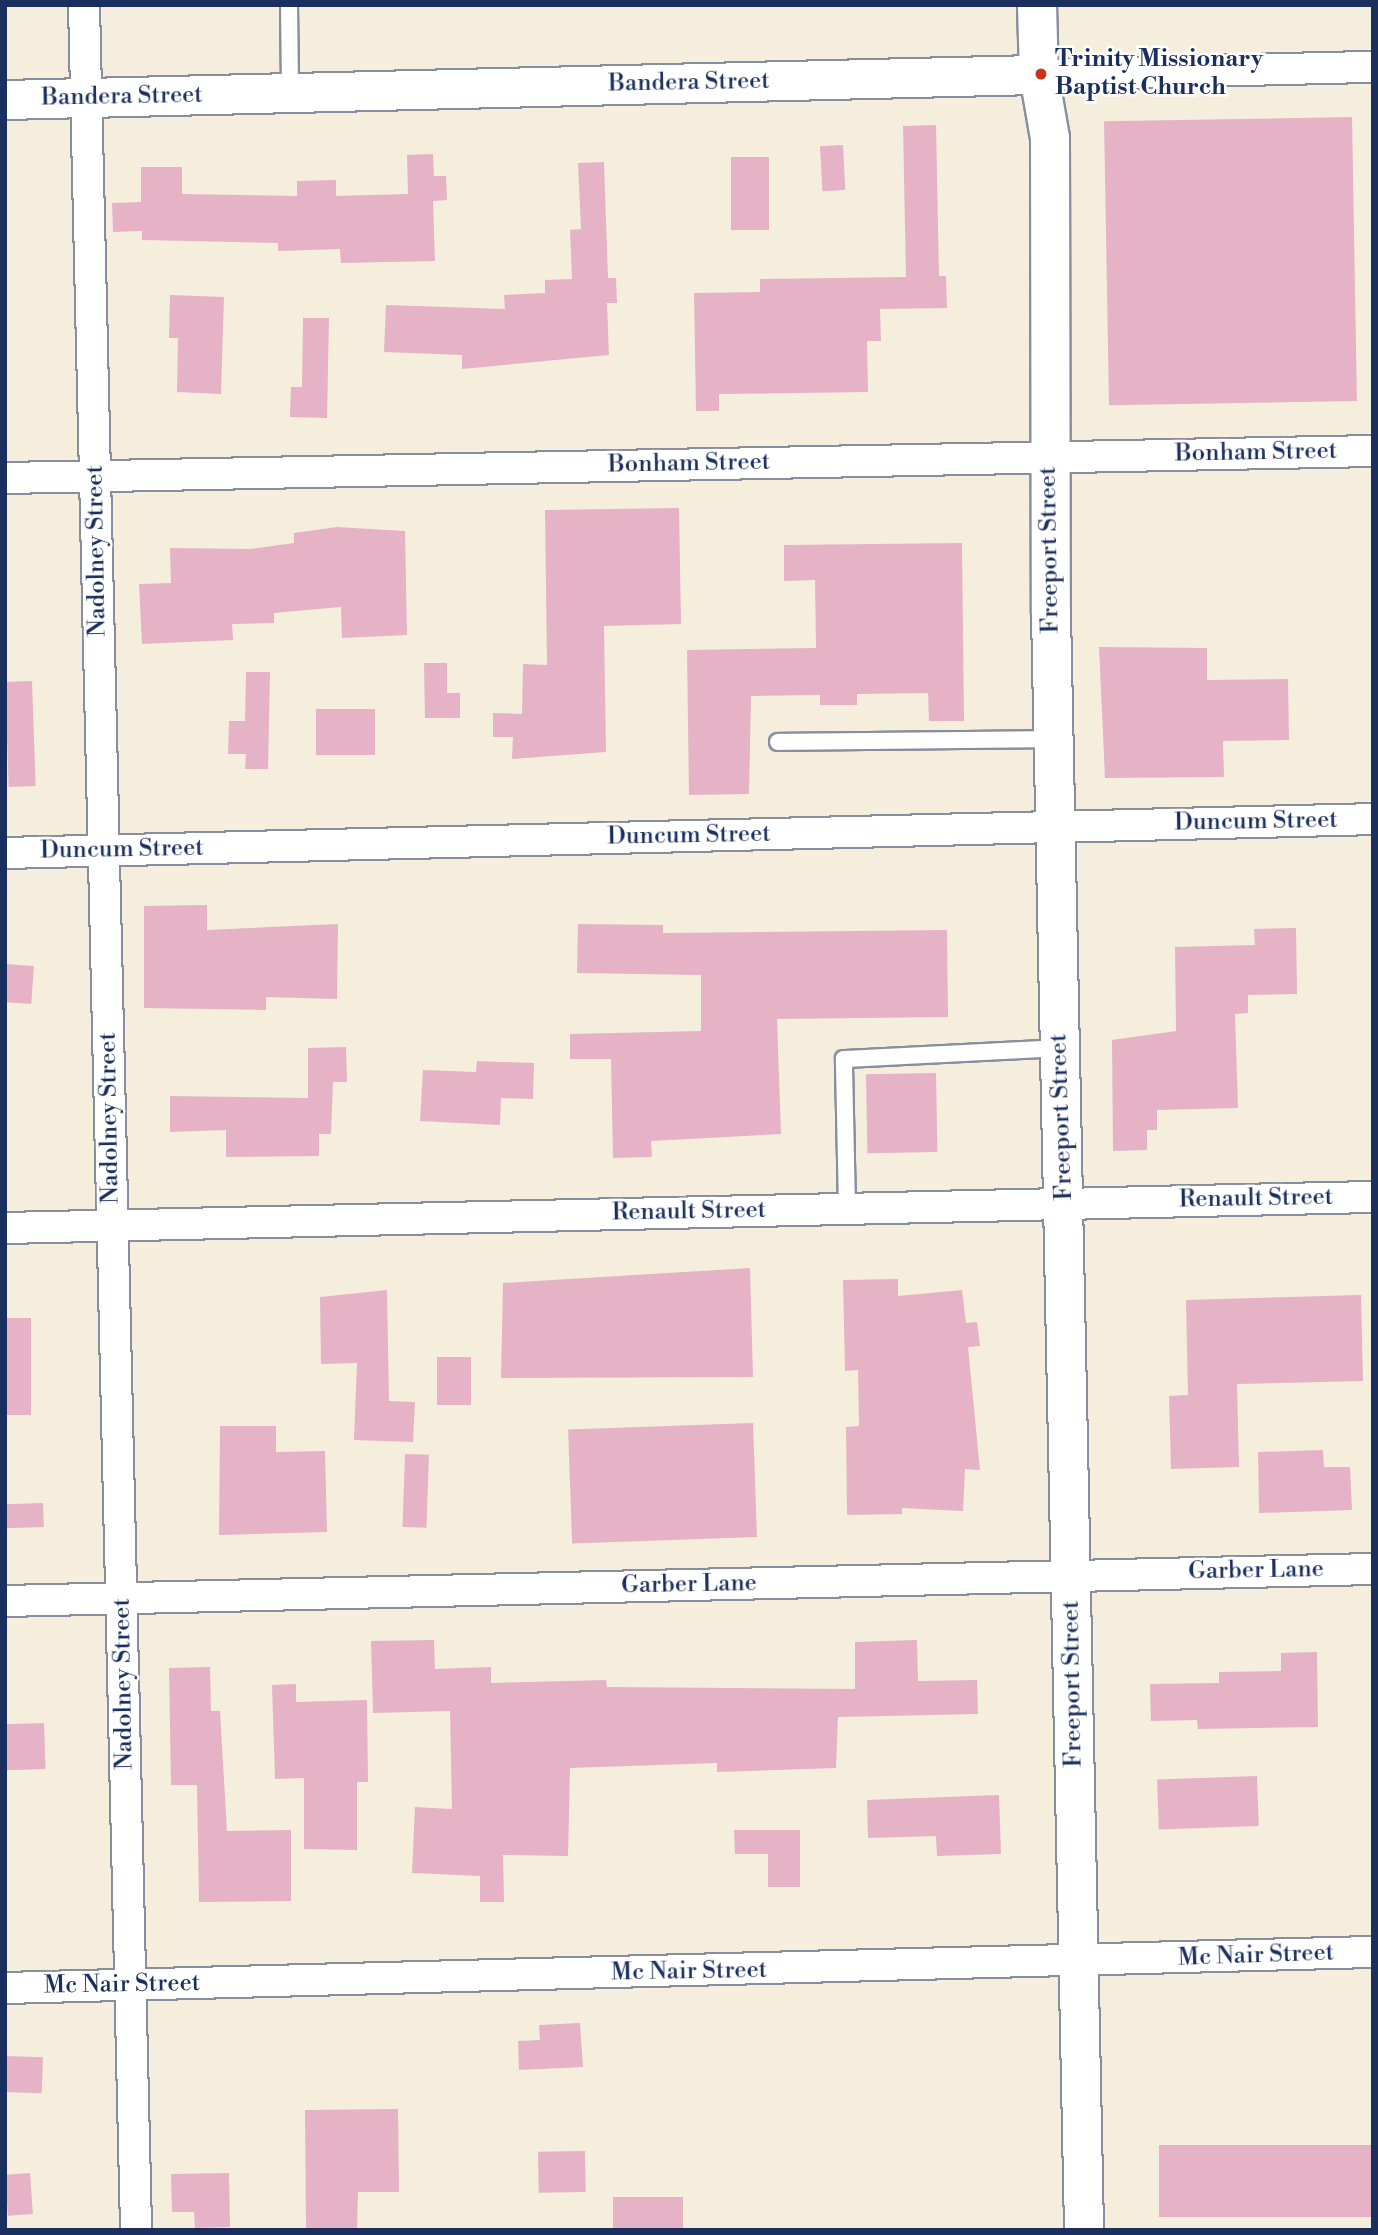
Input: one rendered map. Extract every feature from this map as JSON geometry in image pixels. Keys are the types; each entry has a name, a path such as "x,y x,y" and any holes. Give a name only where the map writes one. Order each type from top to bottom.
{"main road":[{"name":"Freeport Street","path":"1037,5 1039,75 1050,138 1049,457 1053,740 1084,2230"},
{"name":"Bandera Street","path":"5,100 1039,75"}],"street":[{"name":"Nadolney Street","path":"84,5 136,2230"},
{"name":"Bandera Street","path":"1039,75 1373,67"},
{"name":"Bonham Street","path":"5,478 1373,451"},
{"name":"Duncum Street","path":"5,853 1373,819"},
{"name":"Renault Street","path":"5,1228 1373,1197"},
{"name":"Garber Lane","path":"5,1601 1373,1569"},
{"name":"Mc Nair Street","path":"5,1988 1373,1952"}],"lane":[{"path":"289,5 290,93"},
{"path":"778,742 1053,740"},
{"path":"848,1208 844,1059 1059,1048"}],"building":[{"path":"1352,117 1357,401 1109,405 1104,121"},
{"path":"936,125 939,276 946,276 947,308 880,309 881,341 867,341 868,392 719,394 719,411 696,411 694,293 760,292 760,279 906,277 903,126"},
{"path":"843,145 845,190 822,191 820,146"},
{"path":"433,154 434,176 446,176 447,200 433,201 435,261 341,263 340,249 278,251 278,243 142,240 142,231 113,232 112,203 141,202 141,167 182,167 182,194 297,196 297,181 336,180 336,196 408,194 407,155"},
{"path":"731,157 769,157 769,230 731,230"},
{"path":"604,162 608,278 616,278 617,303 607,303 609,355 462,369 462,355 384,352 386,305 505,309 504,295 545,293 545,280 572,279 570,230 581,229 578,163"},
{"path":"170,295 224,297 221,394 177,392 178,338 169,338"},
{"path":"303,318 329,318 327,418 290,417 291,387 302,387"},
{"path":"679,508 681,624 604,626 606,752 512,759 513,737 493,737 493,713 522,714 523,664 547,665 545,510"},
{"path":"337,527 405,531 407,635 342,638 341,607 274,613 274,623 232,624 233,640 142,644 139,584 171,583 170,548 251,549 294,543 294,533"},
{"path":"962,543 964,721 929,721 928,693 857,694 857,705 820,705 820,695 751,696 749,794 689,795 687,650 816,648 815,580 784,581 784,545"},
{"path":"1099,647 1207,648 1207,680 1288,679 1289,740 1223,741 1224,777 1105,778"},
{"path":"424,663 447,663 447,693 460,693 460,718 425,718"},
{"path":"246,672 270,672 268,769 245,769 246,754 228,754 229,721 245,721"},
{"path":"32,681 36,786 9,787 5,682"},
{"path":"316,709 375,709 375,755 316,755"},
{"path":"207,905 207,930 338,924 337,999 266,997 266,1010 144,1008 144,906"},
{"path":"578,924 663,925 663,933 947,930 948,1017 777,1019 781,1134 651,1141 652,1157 613,1158 611,1059 570,1059 570,1034 701,1031 701,975 577,973"},
{"path":"1296,928 1297,994 1248,995 1248,1013 1235,1014 1238,1108 1157,1110 1157,1130 1147,1130 1147,1150 1113,1151 1112,1040 1176,1031 1175,947 1255,945 1254,929"},
{"path":"5,964 34,966 31,1004 5,1002"},
{"path":"346,1047 347,1082 333,1082 331,1134 319,1134 319,1156 226,1157 226,1130 170,1132 170,1096 308,1098 308,1048"},
{"path":"477,1061 534,1063 533,1099 501,1098 500,1125 420,1121 423,1070 476,1072"},
{"path":"936,1073 937,1152 867,1153 866,1074"},
{"path":"750,1268 753,1377 501,1378 503,1283"},
{"path":"898,1279 898,1296 962,1290 966,1323 977,1322 980,1346 968,1347 980,1470 965,1469 963,1511 902,1508 902,1514 847,1515 846,1427 859,1426 858,1370 845,1371 843,1280"},
{"path":"387,1290 389,1401 415,1402 413,1442 354,1440 357,1363 321,1364 320,1297"},
{"path":"1361,1295 1363,1381 1237,1384 1239,1467 1171,1469 1169,1396 1188,1395 1186,1300"},
{"path":"5,1318 31,1318 31,1415 5,1415"},
{"path":"437,1357 471,1357 471,1405 437,1405"},
{"path":"753,1423 757,1537 572,1543 568,1429"},
{"path":"220,1426 276,1426 276,1452 325,1451 327,1532 219,1535"},
{"path":"1323,1450 1324,1467 1350,1467 1352,1510 1259,1513 1258,1452"},
{"path":"405,1454 429,1455 426,1528 402,1527"},
{"path":"43,1503 44,1527 6,1528 5,1504"},
{"path":"434,1640 435,1669 491,1667 491,1683 606,1680 607,1687 855,1689 855,1642 917,1640 918,1681 977,1680 978,1714 838,1717 836,1768 717,1772 717,1763 570,1768 568,1856 503,1855 504,1902 480,1902 480,1876 412,1873 415,1807 452,1809 450,1711 373,1713 371,1641"},
{"path":"1317,1652 1318,1727 1198,1729 1197,1720 1151,1721 1150,1684 1219,1683 1219,1672 1281,1671 1281,1653"},
{"path":"210,1667 211,1711 220,1711 227,1831 291,1830 291,1901 199,1902 197,1785 171,1785 169,1668"},
{"path":"296,1684 296,1702 367,1700 368,1782 357,1782 357,1850 304,1849 304,1778 275,1779 272,1685"},
{"path":"44,1723 46,1769 7,1770 5,1724"},
{"path":"1257,1776 1259,1826 1159,1829 1157,1779"},
{"path":"999,1795 1001,1854 937,1856 936,1836 868,1838 867,1800"},
{"path":"734,1830 800,1830 800,1887 768,1887 768,1854 735,1854"},
{"path":"580,2023 583,2067 519,2070 518,2041 540,2040 539,2025"},
{"path":"5,2056 43,2057 42,2093 5,2092"},
{"path":"398,2109 399,2192 358,2192 357,2230 306,2230 305,2110"},
{"path":"1159,2145 1373,2145 1373,2217 1159,2217"},
{"path":"585,2151 586,2192 539,2193 538,2152"},
{"path":"30,2173 33,2214 8,2216 5,2175"},
{"path":"229,2173 230,2227 195,2228 194,2212 172,2212 171,2174"},
{"path":"613,2197 683,2197 683,2230 613,2230"}],"place":[{"name":"Trinity Missionary Baptist Church","path":"1041,74"}]}
